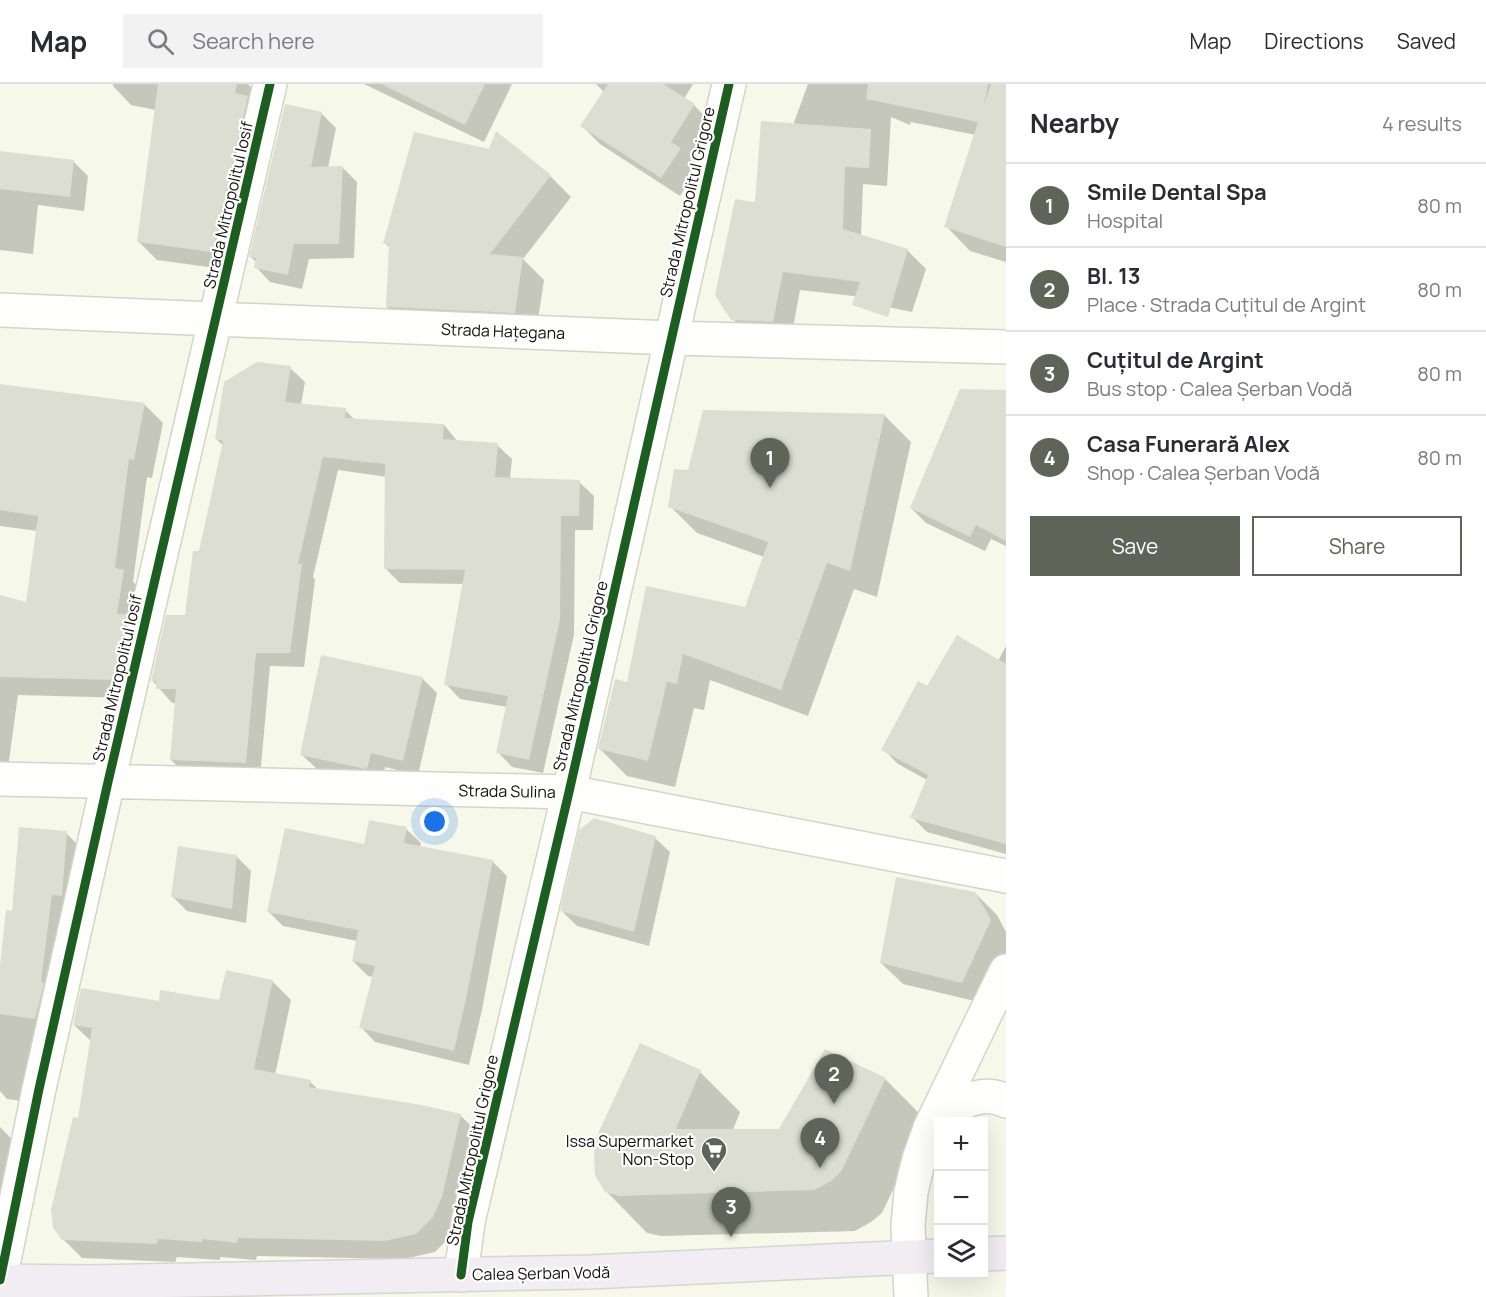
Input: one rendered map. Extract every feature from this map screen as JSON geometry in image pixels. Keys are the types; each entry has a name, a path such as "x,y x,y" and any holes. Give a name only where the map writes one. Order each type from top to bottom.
{"main road":[{"path":"988,1254 1006,1253"},
{"name":"Calea Șerban Vodă","path":"0,1280 100,1282 461,1275 740,1267 923,1256"}],"street":[{"name":"Strada Mitropolitul Iosif","path":"0,1280 39,1089 108,782 270,84"},
{"name":"Strada Mitropolitul Grigore","path":"461,1275 468,1222 569,792 729,84"},
{"name":"Strada Hațegana","path":"0,310 672,338 1006,346"},
{"name":"Strada Sulina","path":"0,779 569,792 1006,876"},
{"path":"911,1297 923,1256 908,1226 911,1192 919,1159 930,1128 1006,971"},
{"path":"930,1128 948,1112 966,1101 983,1096 1006,1101"}],"building":[{"path":"158,84 237,84 235,93 248,96 212,252 137,242"},
{"path":"381,84 485,84 465,125"},
{"path":"608,84 663,84 695,104 671,142 681,148 661,178 580,126"},
{"path":"868,84 988,84 984,105 991,84 1006,84 1006,247 944,227 978,122 866,99"},
{"path":"285,104 322,112 311,167 343,166 339,244 294,244 288,275 254,268 256,258 249,257"},
{"path":"761,121 871,129 869,168 845,167 843,229 908,249 888,317 852,305 860,282 783,272 773,322 731,320 715,295 735,199 755,202"},
{"path":"496,131 551,175 490,254 523,257 515,313 386,307 389,244 383,244 414,132 489,149"},
{"path":"0,151 74,160 70,197 0,189"},
{"path":"257,362 291,366 285,402 346,408 345,418 444,424 443,439 498,443 495,477 580,480 579,516 561,516 560,620 529,760 496,753 508,696 444,685 465,570 384,569 385,464 323,457 298,564 302,564 290,653 256,653 246,763 170,760 176,689 156,689 156,681 151,681 166,615 185,615 193,551 199,551 223,441 215,439 224,382"},
{"path":"0,384 145,403 134,460 129,459 115,568 124,570 117,614 128,614 112,680 0,677 0,595 26,602 38,516 0,510"},
{"path":"960,389 1006,390 1006,541 976,525 970,537 910,508"},
{"path":"703,410 885,414 850,571 827,563 781,690 683,654 677,684 667,682 648,761 598,749 615,679 627,682 646,586 745,607 768,542 668,507 674,469 688,470"},
{"path":"957,635 1006,664 1006,844 910,818 928,775 881,750 918,681 927,686"},
{"path":"321,655 423,677 403,761 371,753 367,769 300,755"},
{"path":"594,818 656,836 634,932 560,911 579,830"},
{"path":"369,820 407,827 404,843 493,860 454,1051 359,1028 375,966 352,961 358,930 267,912 285,828 364,844"},
{"path":"19,827 67,831 62,896 52,895 41,982 44,983 35,1019 0,1014 0,966 6,910 12,911"},
{"path":"178,846 237,855 232,909 171,897"},
{"path":"896,877 975,892 991,920 962,983 880,963"},
{"path":"226,970 273,980 254,1069 311,1080 309,1087 422,1105 461,1114 442,1197 433,1217 416,1234 384,1241 238,1238 237,1243 202,1239 202,1242 158,1239 157,1244 62,1240 53,1228 51,1210 73,1117 78,1118 92,1028 73,1025 81,988 159,1001 160,990 219,1000"},
{"path":"640,1043 701,1070 676,1129 779,1129 825,1049 886,1078 841,1172 830,1182 814,1190 619,1196 605,1192 595,1175 595,1140"}],"cycle path":[{"path":"0,1280 39,1089 108,782 270,84"},
{"path":"461,1275 468,1222 569,792 729,84"}],"place":[{"name":"Smile Dental Spa","path":"770,488"},
{"name":"Bl. 13","path":"834,1104"},
{"name":"Casa Funerară Alex","path":"820,1168"},
{"name":"Issa Supermarket Non-Stop","path":"714,1173"},
{"name":"Cuțitul de Argint","path":"731,1237"}]}
